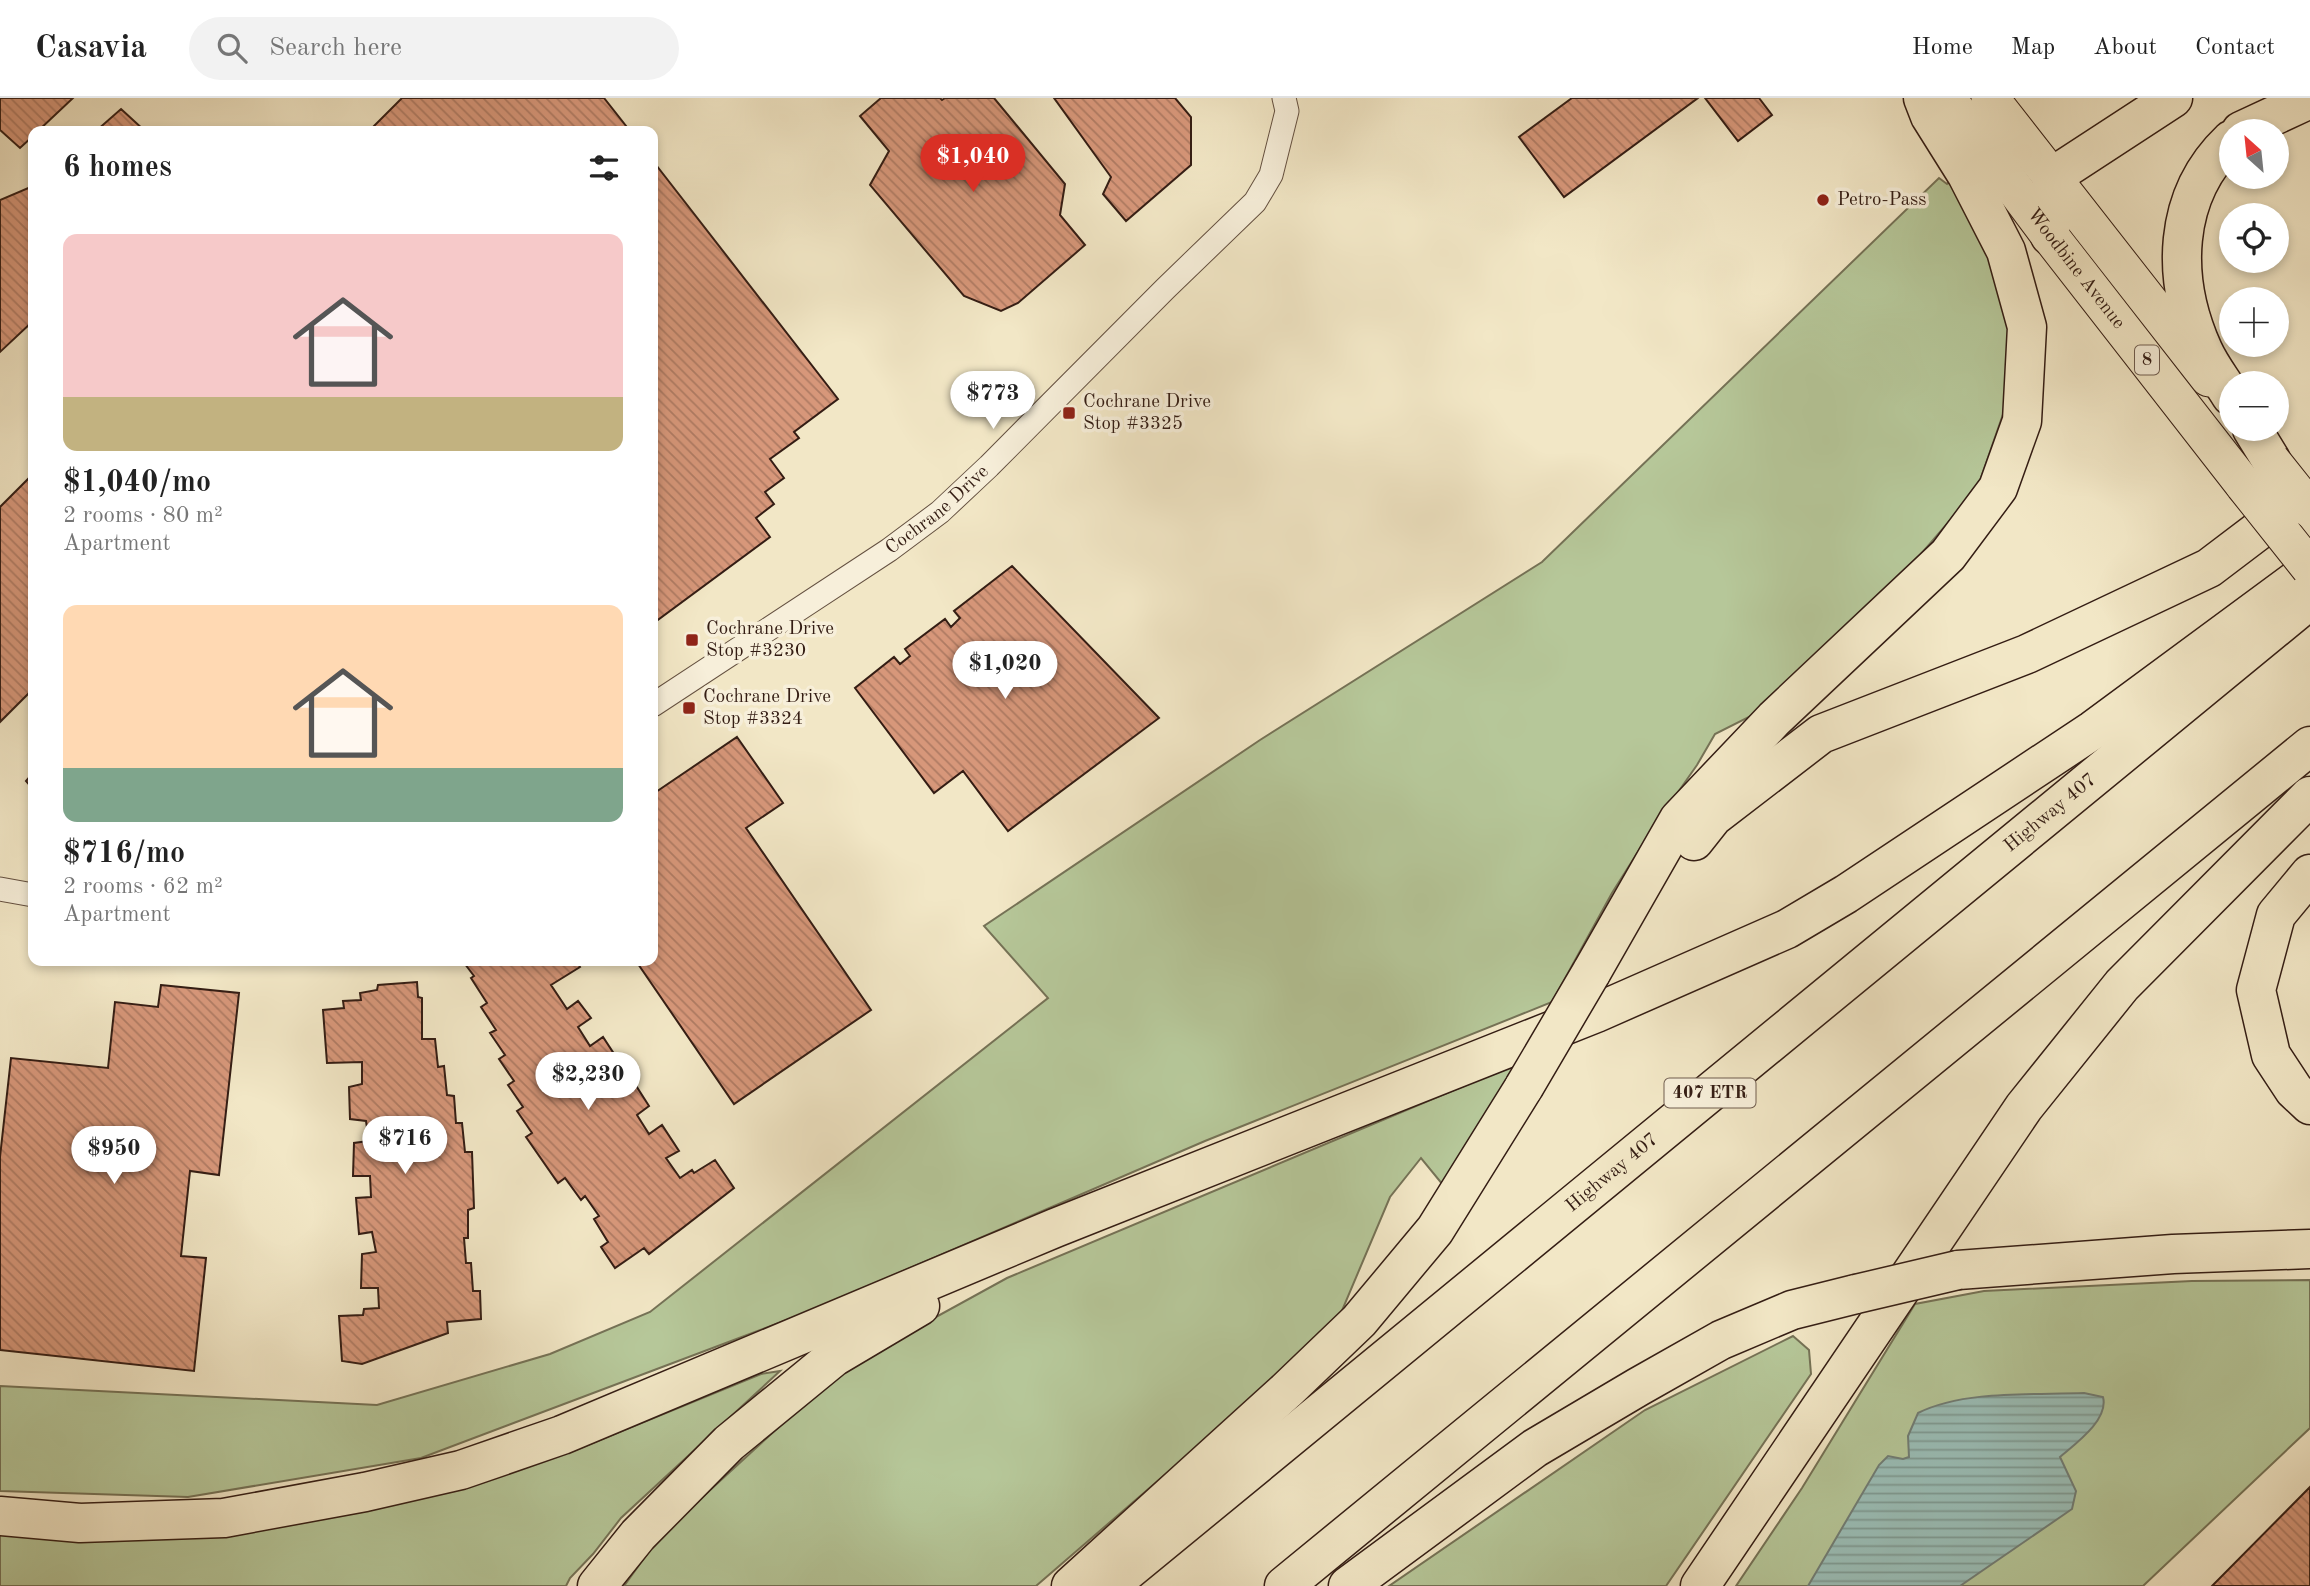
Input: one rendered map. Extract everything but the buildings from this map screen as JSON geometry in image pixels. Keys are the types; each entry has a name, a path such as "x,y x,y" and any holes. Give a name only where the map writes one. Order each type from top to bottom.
{"highway":[{"path":"1071,1586 1277,1400 1359,1321 1436,1230 1524,1087 1679,818 1774,719 1948,555 1998,488 2022,421 2027,327 2006,251 1968,175 1930,116 1923,98"},
{"path":"2050,236 2052,177 2173,98"},
{"path":"2267,119 2310,99"},
{"path":"2219,153 2192,195 2182,232 2181,262 2183,288 2203,351 2219,377"},
{"path":"1591,973 1713,817 1821,734 2027,654 2209,568 2310,492"},
{"path":"0,1516 79,1523 223,1518 365,1492 461,1470 562,1435 1055,1228 1596,1013 1787,929 1846,894 2093,730 2310,569"},
{"name":"Highway 407","path":"1109,1586 2310,600"},
{"path":"1284,1586 2310,746"},
{"path":"1700,1586 2024,1107 2122,985 2310,796"},
{"path":"2310,874 2276,915 2256,990 2271,1055 2294,1090 2310,1105"},
{"path":"597,1586 638,1535 729,1443 834,1357 1055,1228"},
{"path":"1348,1586 1535,1448 1720,1340 1792,1310 1958,1270 2173,1254 2310,1249"}],"main road":[{"name":"Woodbine Avenue","path":"1947,98 2050,236 2310,509"},
{"name":"Woodbine Avenue","path":"1990,98 2219,393"},
{"name":"Woodbine Avenue","path":"2254,451 2310,569"}],"street":[{"name":"Cochrane Drive","path":"658,702 889,550 940,512 989,466 1255,202 1271,175 1287,111 1284,98"},
{"path":"0,889 28,894"}],"green space":[{"path":"1939,178 1947,184 1950,181 2008,291 2009,397 1977,489 1915,561 1751,716 1715,734 1612,893 1552,1002 1205,1141 808,1312 421,1458 188,1497 0,1491 0,1386 377,1405 550,1354 650,1312 1048,998 984,926 1260,740 1542,562"},
{"path":"1516,1064 1443,1185 1421,1158 1390,1197 1341,1313 1233,1416 1036,1586 624,1586 660,1536 843,1368 1007,1278"},
{"path":"2310,1280 2310,1428 2143,1586 1736,1586 1802,1488 1915,1304 1984,1291 2192,1281"},
{"path":"1793,1336 1809,1350 1811,1374 1666,1586 1389,1586 1645,1410"},
{"path":"780,1371 621,1518 566,1586 0,1586 0,1533 438,1493 573,1451 761,1374"}],"water":[{"path":"2084,1393 2103,1397 2103,1406 2096,1423 2060,1457 2076,1491 2072,1509 1960,1586 1808,1586 1879,1465 1888,1456 1903,1459 1909,1457 1908,1436 1918,1413 1956,1400 1977,1397"}],"place":[{"name":"Petro-Pass","path":"1823,200"},
{"name":"Cochrane Drive Stop #3325","path":"1069,413"},
{"name":"Cochrane Drive Stop #3230","path":"692,640"},
{"name":"Cochrane Drive Stop #3324","path":"689,708"}]}
